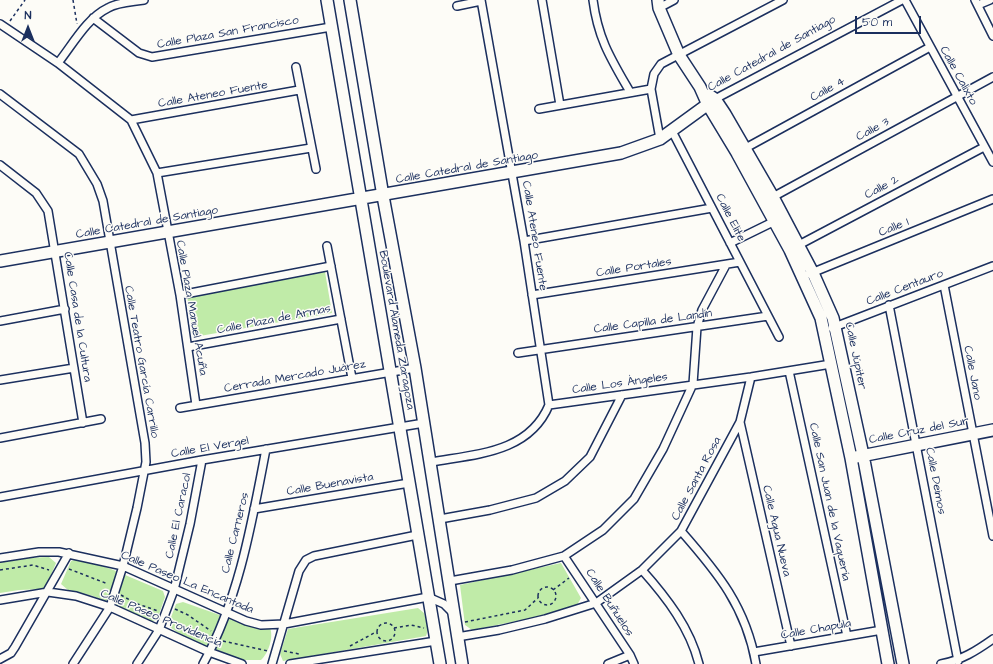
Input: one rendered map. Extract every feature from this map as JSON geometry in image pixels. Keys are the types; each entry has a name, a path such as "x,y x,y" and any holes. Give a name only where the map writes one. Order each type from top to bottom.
{"street":[{"path":"58,63 93,18 109,7 144,0"},
{"name":"Boulevard Alameda Zaragoza","path":"327,0 440,664"},
{"name":"Boulevard Alameda Zaragoza","path":"350,0 383,196 431,462 462,664"},
{"path":"457,6 481,0"},
{"name":"Calle Ateneo Fuente","path":"481,0 524,241 550,405"},
{"path":"542,0 560,105"},
{"path":"593,0 599,33 630,92"},
{"path":"658,4 674,0"},
{"path":"660,139 652,89 654,74 661,64 783,0"},
{"name":"Calle Catedral de Santiago","path":"0,260 360,200 621,153 660,139 711,102 902,0"},
{"name":"Calle Calixto","path":"905,0 993,162"},
{"path":"990,0 976,2 993,36"},
{"name":"Calle Júpiter","path":"658,4 678,55 711,102 741,151 779,219 835,327 863,455 903,664"},
{"name":"Calle Plaza San Francisco","path":"93,18 139,53 152,57 331,27"},
{"name":"Calle Plaza Manuel Acuña","path":"3,26 58,63 131,120 157,173 180,295 196,405"},
{"name":"Calle 4","path":"741,151 930,47"},
{"path":"296,67 299,90 316,169"},
{"name":"Calle 3","path":"768,200 993,77"},
{"path":"539,109 652,89"},
{"name":"Calle Ateneo Fuente","path":"131,120 299,90"},
{"name":"Calle Teatro García Carrillo","path":"0,94 79,154 101,192 145,443 144,471 123,566 110,607 73,664"},
{"name":"Calle Elite","path":"672,131 779,337"},
{"name":"Calle 2","path":"794,248 984,146"},
{"path":"157,173 311,148"},
{"name":"Calle Casa de la Cultura","path":"0,164 36,193 43,201 50,222 83,423"},
{"name":"Calle 1","path":"808,275 993,199"},
{"path":"524,241 712,208"},
{"path":"730,244 779,219"},
{"path":"327,246 352,378"},
{"name":"Calle Portales","path":"532,294 726,266 740,262"},
{"path":"180,295 331,266"},
{"path":"450,581 512,570 564,556 603,530 634,499 663,449 693,384 697,327 702,310 726,266"},
{"name":"Calle Centauro","path":"825,332 889,305 993,266"},
{"name":"Calle Júpiter","path":"808,275 825,332 851,458 888,664"},
{"name":"Calle Jano","path":"944,285 993,536"},
{"name":"Calle Deimos","path":"889,305 958,660"},
{"path":"0,322 65,309"},
{"name":"Calle Capilla de Landín","path":"518,353 768,316"},
{"name":"Calle Plaza de Armas","path":"188,347 341,319"},
{"name":"Calle Los Ángeles","path":"550,405 751,377 831,364"},
{"path":"0,380 74,368"},
{"name":"Cerrada Mercado Juárez","path":"180,408 415,368"},
{"name":"Calle San Juan de la Vaquería","path":"790,371 847,636"},
{"name":"Calle Santa Rosa","path":"457,637 499,630 545,619 596,603 642,570 681,531 740,422 751,377"},
{"path":"440,519 490,510 536,498 566,480 590,457 622,395"},
{"path":"431,462 495,450 518,442 536,428 550,405"},
{"path":"0,438 101,419"},
{"name":"Calle Agua Nueva","path":"740,422 792,646"},
{"name":"Calle El Vergel","path":"0,497 202,460 424,423"},
{"name":"Calle Cruz del Sur","path":"851,458 993,430"},
{"name":"Calle Carneros","path":"203,664 226,612 254,509 266,449"},
{"name":"Calle El Caracol","path":"137,664 159,630 174,590 190,524 202,460"},
{"name":"Calle Buenavista","path":"254,509 409,483"},
{"path":"681,531 723,581 738,605 754,652 756,664"},
{"path":"272,664 299,571 306,560 314,556 417,535"},
{"name":"Calle Paseo La Encantada","path":"0,558 44,552 69,553 123,566 174,590 253,623 284,624 428,597"},
{"path":"0,658 11,653 16,647 69,553"},
{"name":"Calle Buñuelos","path":"564,556 630,655 634,664"},
{"path":"642,570 668,599 684,626 699,664"},
{"name":"Calle Paseo Providencia","path":"0,600 48,592 68,594 110,607 209,652 242,664"},
{"path":"428,597 444,604 455,619"},
{"name":"Calle Chapula","path":"754,652 882,630"},
{"path":"290,664 435,637"},
{"path":"941,664 958,660 972,654 993,639"},
{"path":"608,664 630,655"}],"path":[{"path":"3,26 25,0"},
{"path":"73,0 79,36"},
{"path":"0,570 34,566 57,575"},
{"path":"62,566 116,588 124,597 135,603 188,615 216,637 241,646 276,652 286,651 303,655"},
{"path":"553,590 566,582 575,572"},
{"path":"548,587 553,590 556,598 550,604 541,603 538,598 538,592 542,588 548,587"},
{"path":"455,619 525,610 538,598"},
{"path":"346,649 376,632 378,626 384,623 390,624 394,628 394,637 389,640 380,640 376,632"},
{"path":"394,628 411,625 435,637"}],"green space":[{"path":"325,272 332,313 194,337 187,296"},
{"path":"49,557 56,563 45,589 19,590 0,593 0,562 24,558"},
{"path":"79,559 111,569 163,591 165,597 157,620 150,622 93,596 68,590 61,584 71,561"},
{"path":"561,563 581,598 577,605 567,611 472,630 465,625 460,585"},
{"path":"183,602 245,624 270,628 271,640 266,654 261,660 243,660 184,637 170,627 170,620 176,604"},
{"path":"418,608 424,613 428,630 426,636 283,661 280,654 288,629"}]}
